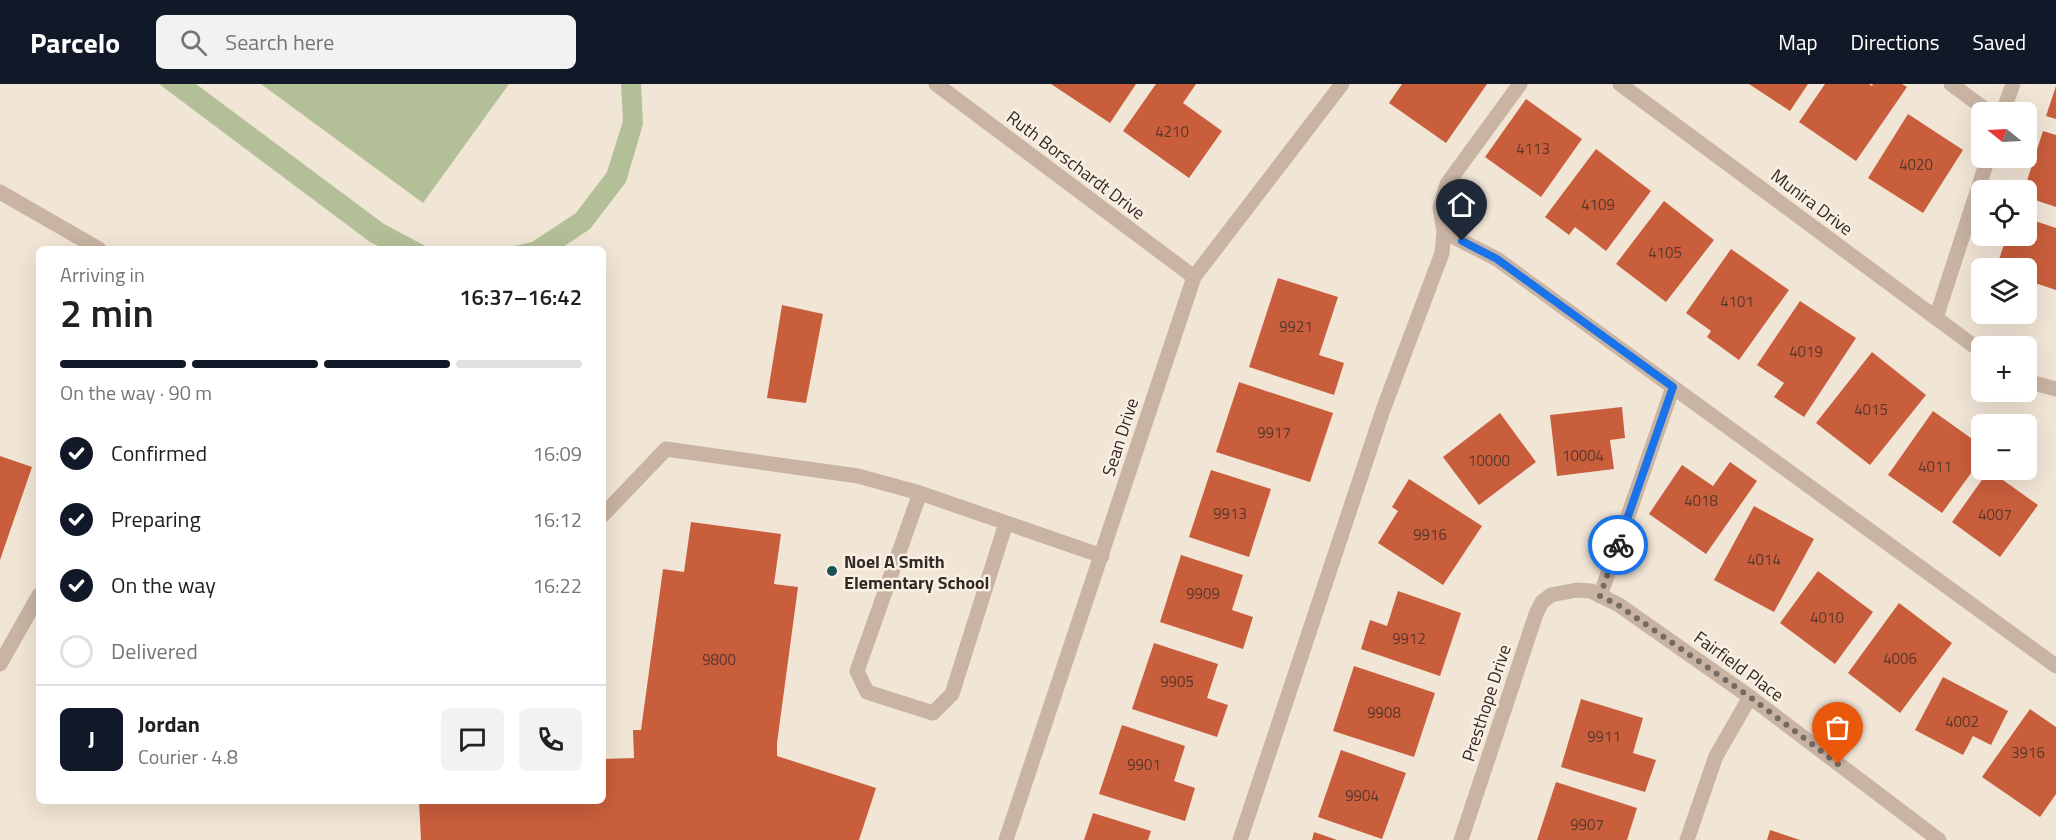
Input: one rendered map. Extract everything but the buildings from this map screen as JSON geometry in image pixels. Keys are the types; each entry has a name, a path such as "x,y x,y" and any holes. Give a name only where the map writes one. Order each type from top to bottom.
{"street":[{"name":"Ruth Borschardt Drive","path":"936,84 1194,277"},
{"name":"Sean Drive","path":"1006,840 1194,277 1342,84"},
{"path":"1240,840 1383,410 1442,253 1444,232 1440,208 1447,184 1520,84"},
{"name":"Munira Drive","path":"1620,84 1971,344"},
{"path":"1951,84 1975,102"},
{"path":"2007,102 2013,84"},
{"path":"1936,318 1985,168"},
{"path":"0,192 94,246"},
{"path":"1444,232 1497,259 2056,666"},
{"path":"2037,384 2056,389"},
{"path":"1600,596 1673,387"},
{"path":"606,511 666,449 858,476 920,493 1102,556"},
{"path":"920,493 857,671 867,692 933,713 952,694 1006,523"},
{"name":"Fairfield Place","path":"1563,592 1591,591 1618,605 1750,697 1933,838"},
{"name":"Presthope Drive","path":"1461,840 1536,614 1542,602 1551,595 1563,592"},
{"path":"0,664 36,600"},
{"path":"1687,840 1716,756 1750,697"}],"green space":[{"path":"159,84 196,84 384,224 425,246 378,246"},
{"path":"261,84 509,84 423,203"},
{"path":"621,84 641,84 643,124 626,182 590,229 564,246 514,246 532,242 576,213 607,172 623,121"}],"way so far":[{"path":"1618,545 1600,596 1618,605 1750,697 1838,764"}],"place":[{"name":"Noel A Smith Elementary School","path":"832,571"}],"route":[{"path":"1462,241 1497,259 1673,387 1618,545"}]}
